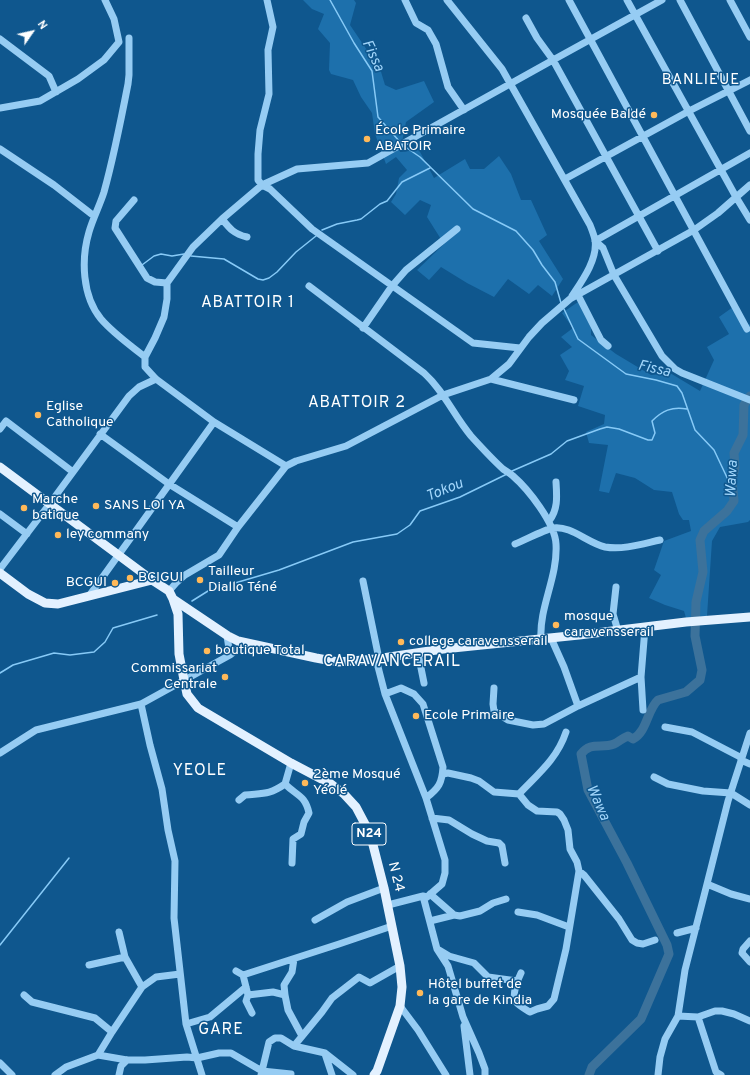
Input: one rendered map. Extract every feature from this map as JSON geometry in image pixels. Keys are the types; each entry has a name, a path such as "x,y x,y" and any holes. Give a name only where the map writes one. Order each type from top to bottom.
{"main road":[{"path":"0,467 119,554 171,595 227,636 242,642 316,658 338,662 377,659 443,648 546,639 686,622 750,617"},
{"path":"0,573 28,594 45,603 58,604 152,580"},
{"name":"N24","path":"171,595 178,614 179,654 184,680"},
{"name":"N 24","path":"184,680 187,694 198,708 291,763 331,784 344,794 356,807 372,841 388,905 400,966 402,987 400,1006 377,1071 374,1075"}],"street":[{"path":"0,108 40,101 78,79 104,60 119,42 114,20 105,0"},
{"path":"266,0 273,27 268,50 269,94 260,130 258,154 258,180 262,186 270,189 312,229 473,343 520,348"},
{"path":"405,0 416,23 428,30 436,44 448,87 464,110"},
{"path":"447,0 502,69 590,225 595,241 594,252 586,276 570,299"},
{"path":"569,0 747,329"},
{"path":"627,0 750,220"},
{"path":"286,466 214,422 156,379 145,367 145,357 164,317 167,299 167,283 193,247 222,219 262,186 297,169 368,164 662,0"},
{"path":"680,0 750,132"},
{"path":"730,0 750,37"},
{"path":"526,18 537,38 553,60 658,251"},
{"path":"129,38 128,84 114,155 103,194 88,233 83,260 84,276 94,309 122,339 145,357"},
{"path":"0,39 49,76 56,92"},
{"path":"565,180 689,111 750,80"},
{"path":"0,149 54,185 94,216"},
{"path":"595,241 750,153"},
{"path":"171,595 176,583 186,575 219,555 238,527 286,466 296,461 319,455 351,443 443,395 491,379 509,364 520,348 542,323 570,299 694,230 718,213 750,185"},
{"path":"134,200 116,220 115,228 147,278 155,282 167,283"},
{"path":"222,219 237,235 247,237"},
{"path":"363,328 392,286 406,270 457,230"},
{"path":"595,241 603,248 614,275 662,356 682,373 747,399"},
{"path":"309,286 424,373 435,383 470,435 503,469 520,483 544,513 551,525 556,543 554,573 540,625 546,639 564,668 578,706"},
{"path":"578,295 601,340 608,346"},
{"path":"0,569 50,504 129,396 139,387 156,379"},
{"path":"491,379 574,400"},
{"path":"0,429 6,421 73,472"},
{"path":"89,596 214,422"},
{"path":"100,434 169,484 238,527"},
{"path":"551,525 557,498 556,482"},
{"path":"0,514 27,534"},
{"path":"516,544 551,525 568,529 604,547 623,548 660,540"},
{"path":"363,581 385,694 426,798 445,860 442,884 427,895 388,905"},
{"path":"616,587 613,614 618,631"},
{"path":"642,710 641,677 645,628"},
{"path":"227,636 230,655"},
{"path":"0,752 36,730 141,704 230,655 242,642"},
{"path":"418,653 424,683"},
{"path":"494,688 492,704 494,711 508,720 533,725 544,724 578,706 641,677"},
{"path":"385,694 401,688 414,694 423,704 443,766 443,774 438,789 426,798"},
{"path":"141,704 162,789 168,830 175,861 174,918 186,1024 202,1075"},
{"path":"665,727 692,732 750,764"},
{"path":"519,794 549,762 561,746 566,732"},
{"path":"658,1075 660,1057 665,1039 678,1016 685,970 731,793 750,733"},
{"path":"239,800 244,795 261,795 277,790 285,784 291,763"},
{"path":"443,774 471,778 479,781 494,792 519,794 528,805 537,811 556,812 560,814 568,830 570,849 579,871 566,949 554,999 548,1006 530,1012 516,1001 514,997 517,981 521,972"},
{"path":"654,777 668,784 703,791 731,793 750,805"},
{"path":"285,784 301,796 305,801 309,813 300,834 293,839 292,863"},
{"path":"432,818 449,820 487,841 499,843 502,846 505,863"},
{"path":"579,871 584,875 619,919 632,940 643,944 655,940"},
{"path":"707,884 731,894 750,899"},
{"path":"315,920 347,902 384,888"},
{"path":"427,895 454,915"},
{"path":"427,895 430,920 437,949 448,966 462,1017 470,1075"},
{"path":"430,920 454,915 460,916 480,911 493,903 506,899"},
{"path":"518,912 537,915 569,927"},
{"path":"236,971 243,975 392,926"},
{"path":"677,933 696,928"},
{"path":"119,932 125,956 142,987"},
{"path":"750,941 743,949 742,953 750,962"},
{"path":"437,949 449,956 474,963 488,977 517,981"},
{"path":"89,965 125,956"},
{"path":"294,959 292,972 284,984 285,995 288,1010 302,1036"},
{"path":"294,1046 332,998 359,977 370,983 400,966"},
{"path":"98,1055 142,987 156,977 180,974"},
{"path":"243,975 248,995 246,1001 252,1013"},
{"path":"186,1024 210,1017 246,988"},
{"path":"248,995 273,992 285,995"},
{"path":"24,995 32,1002 95,1018 112,1032"},
{"path":"400,1006 418,1030 446,1075"},
{"path":"678,1016 698,1017 715,1011 722,1011 734,1014 750,1021"},
{"path":"462,1017 479,1053 485,1069 485,1075"},
{"path":"698,1017 717,1074"},
{"path":"262,1073 269,1042 275,1038 281,1038 294,1046 325,1053 353,1075"},
{"path":"56,1075 66,1067 98,1055 127,1060 187,1057 197,1058 219,1053 231,1053 262,1073 291,1074"},
{"path":"325,1053 332,1075"},
{"path":"119,1075 121,1066 127,1060"},
{"path":"0,1064 12,1075"}],"shaded area":[{"path":"303,0 354,0 356,3 350,25 371,56 378,62 385,85 396,90 424,81 434,102 406,122 400,152 419,150 434,178 465,159 470,169 484,169 499,156 511,174 521,200 531,200 547,235 539,241 563,279 552,296 538,285 529,294 508,279 494,297 441,267 429,280 417,270 444,244 427,217 431,205 420,200 405,215 391,202 396,194 399,178 407,170 396,157 386,164 375,134 372,113 361,97 353,80 331,74 329,70 330,43 318,29 324,14 312,9"},
{"path":"578,302 591,328 591,335 616,354 651,375 670,373 700,391 714,360 707,347 729,334 719,317 733,307 749,325 750,324 750,520 748,522 720,527 712,541 707,616 686,618 684,611 649,598 661,575 654,570 664,541 691,531 689,520 683,520 679,514 672,492 654,490 635,478 616,473 609,493 599,491 608,445 589,443 586,432 604,424 605,415 578,406 584,386 565,380 569,371 560,355 572,347 561,337 573,328 562,313"}],"waterway":[{"name":"Fissa","path":"330,0 354,43 372,71 378,117 400,142"},
{"name":"Fissa","path":"404,146 420,157 473,209 516,231 533,250 555,282 561,303"},
{"path":"322,230 337,224 361,219 380,204 387,201 402,182 430,168"},
{"path":"191,256 224,259 258,279 263,280 269,278 277,272 296,252 316,236"},
{"path":"142,265 154,256 161,254 172,256 184,254"},
{"name":"Fissa","path":"564,309 578,339 626,374 677,386 682,393 695,430 714,450 732,488"},
{"name":"Wawa","path":"589,1075 592,1067 641,1019 669,954 667,945 627,863 588,790 581,754 592,746 605,746 614,744 628,736 633,739 638,736 651,709 658,700 686,692 700,680 702,670 695,636 696,602 703,572 700,540 704,531 727,511 734,501 732,480 735,467 734,453 743,435 744,405 750,396"},
{"name":"Tokou","path":"512,471 551,454 567,441 607,427 619,429 648,440 652,440 655,433 652,421 656,417 668,410 677,408 687,409"},
{"name":"Tokou","path":"192,601 208,591 279,570 353,542 397,534 410,525 420,511 460,497 507,474"},
{"path":"0,673 13,665 54,653 70,655 94,652 105,642 113,628 157,615"},
{"path":"0,945 69,858"}],"place":[{"name":"Mosquée Baldé","path":"654,115"},
{"name":"École Primaire ABATOIR","path":"367,139"},
{"name":"Eglise Catholique","path":"38,415"},
{"name":"SANS LOI YA","path":"96,506"},
{"name":"Marche batique","path":"24,508"},
{"name":"ley commany","path":"58,535"},
{"name":"BCIGUI","path":"130,578"},
{"name":"Tailleur Diallo Téné","path":"200,580"},
{"name":"BCGUI","path":"115,583"},
{"name":"mosque caravensserail","path":"556,625"},
{"name":"college caravensserail","path":"401,642"},
{"name":"boutique Total","path":"207,651"},
{"name":"Commissariat Centrale","path":"225,677"},
{"name":"Ecole Primaire","path":"416,716"},
{"name":"2ème Mosqué Yéolé","path":"305,783"},
{"name":"Hôtel buffet de la gare de Kindia","path":"420,993"}],"district":[{"name":"BANLIEUE","path":"701,81"},
{"name":"ABATTOIR 1","path":"248,304"},
{"name":"ABATTOIR 2","path":"357,404"},
{"name":"CARAVANCERAIL","path":"392,663"},
{"name":"YEOLE","path":"200,772"},
{"name":"GARE","path":"221,1031"}]}
